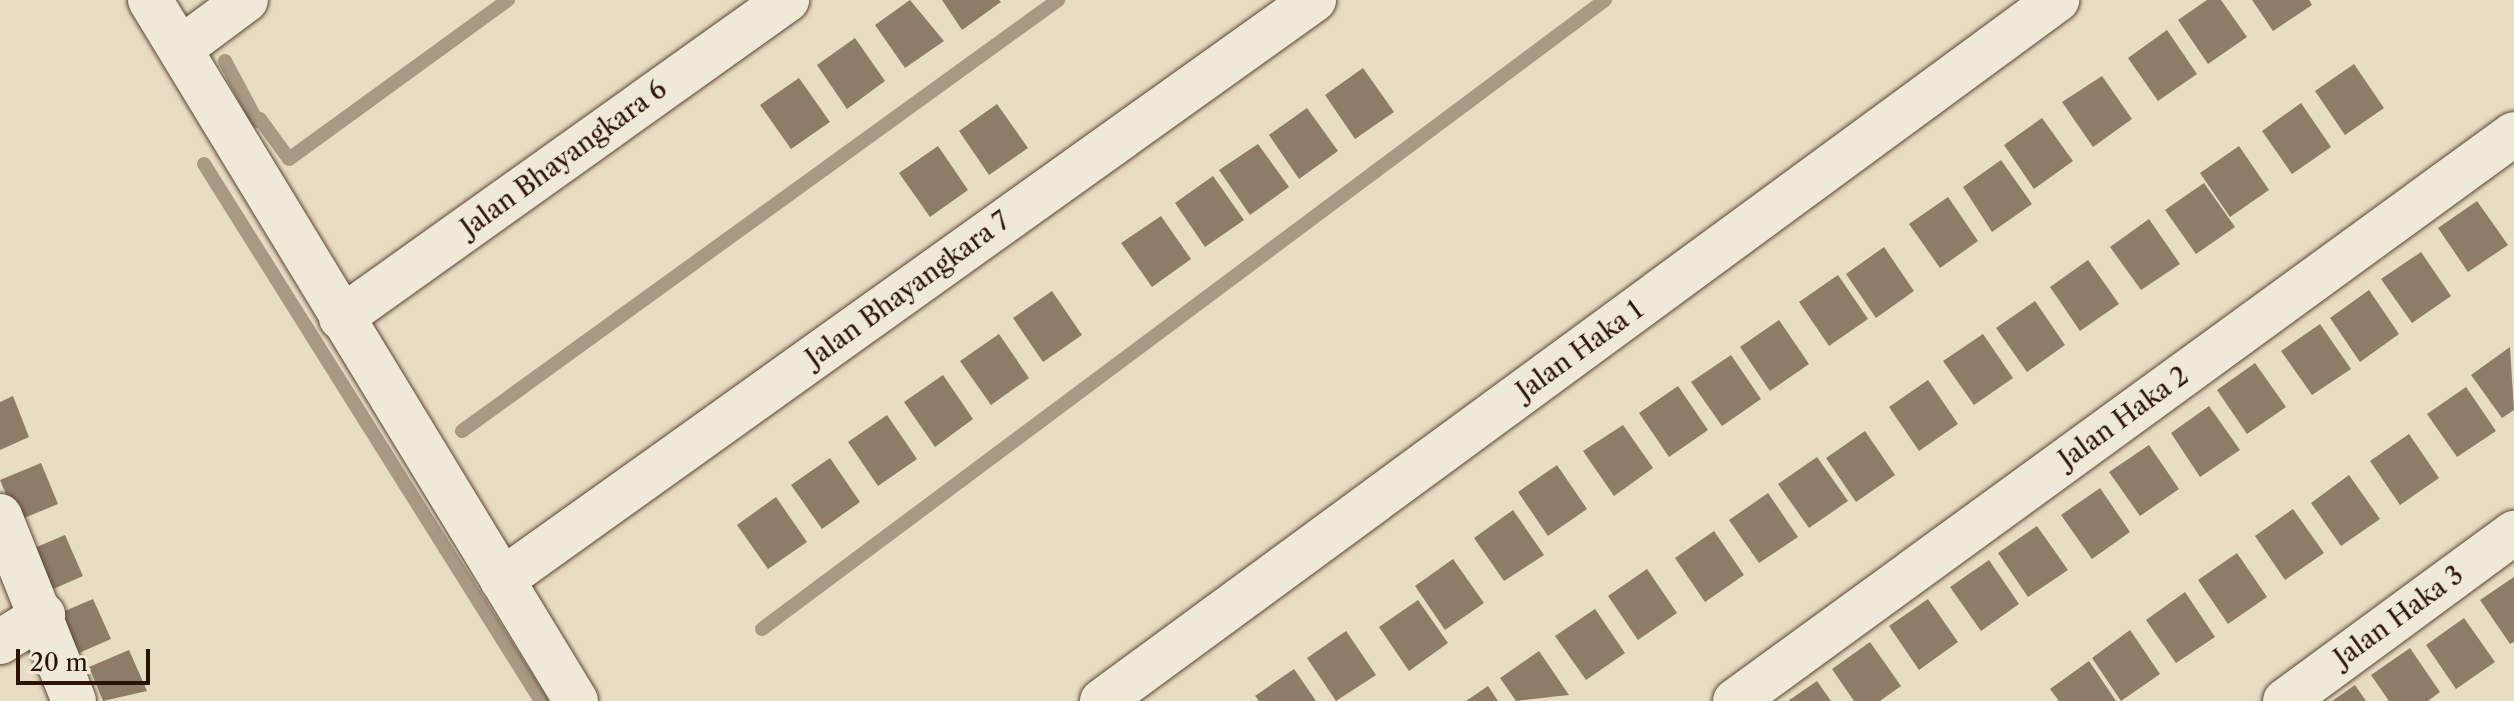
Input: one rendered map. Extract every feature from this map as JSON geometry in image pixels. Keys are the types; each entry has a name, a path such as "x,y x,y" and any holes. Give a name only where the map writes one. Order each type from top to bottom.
{"street":[{"path":"150,0 576,701"},
{"path":"180,49 246,0"},
{"name":"Jalan Bhayangkara 6","path":"341,318 787,0"},
{"name":"Jalan Bhayangkara 7","path":"502,580 1314,0"},
{"name":"Jalan Haka 1","path":"1102,701 2057,0"},
{"name":"Jalan Haka 2","path":"1735,701 2514,134"},
{"path":"0,516 43,615 74,701"},
{"name":"Jalan Haka 3","path":"2285,701 2514,533"},
{"path":"0,642 43,615"}],"building":[{"path":"910,0 944,41 905,68 875,25"},
{"path":"942,0 999,0 1001,2 962,30"},
{"path":"2207,0 2221,0 2247,37 2208,64 2178,20"},
{"path":"2252,0 2309,0 2312,5 2273,31"},
{"path":"2167,30 2197,74 2158,101 2128,58"},
{"path":"855,38 885,81 847,109 817,65"},
{"path":"2354,64 2384,108 2345,135 2315,91"},
{"path":"1363,68 1394,112 1355,139 1325,95"},
{"path":"2102,76 2132,119 2093,147 2062,102"},
{"path":"799,78 830,122 791,149 760,105"},
{"path":"2301,103 2331,147 2292,174 2262,131"},
{"path":"997,104 1028,148 989,175 959,131"},
{"path":"1307,108 1338,151 1299,179 1269,135"},
{"path":"2042,118 2073,161 2034,189 2004,145"},
{"path":"1258,144 1289,187 1250,215 1219,170"},
{"path":"938,146 968,190 930,217 899,173"},
{"path":"2239,146 2269,190 2230,217 2200,173"},
{"path":"2001,160 2032,204 1992,232 1963,187"},
{"path":"1213,176 1244,220 1205,247 1175,203"},
{"path":"2204,183 2235,227 2196,254 2165,210"},
{"path":"1948,197 1978,241 1940,268 1909,224"},
{"path":"2477,201 2508,245 2468,272 2438,228"},
{"path":"1161,216 1191,259 1152,287 1121,243"},
{"path":"2149,219 2180,264 2141,290 2110,247"},
{"path":"1884,247 1914,291 1876,318 1846,274"},
{"path":"2421,252 2451,296 2412,323 2381,279"},
{"path":"2088,260 2119,304 2080,331 2050,287"},
{"path":"1838,275 1868,319 1829,346 1799,302"},
{"path":"2369,290 2399,334 2360,362 2330,318"},
{"path":"1052,291 1082,335 1043,362 1013,318"},
{"path":"2035,301 2065,345 2027,372 1996,328"},
{"path":"1779,320 1809,364 1770,391 1740,347"},
{"path":"2320,324 2351,369 2312,395 2281,351"},
{"path":"999,334 1029,378 991,405 960,361"},
{"path":"1983,334 2013,378 1974,405 1943,361"},
{"path":"2510,347 2514,410 2502,418 2471,375"},
{"path":"1731,355 1761,399 1722,426 1691,382"},
{"path":"2255,363 2286,407 2247,434 2217,390"},
{"path":"943,375 973,419 935,447 904,402"},
{"path":"1928,380 1958,424 1919,451 1889,407"},
{"path":"1678,386 1708,430 1669,457 1639,413"},
{"path":"2466,387 2496,431 2457,457 2427,414"},
{"path":"13,396 29,437 0,450 0,402"},
{"path":"2209,406 2240,450 2200,477 2171,433"},
{"path":"887,415 917,459 878,486 848,442"},
{"path":"1623,425 1653,468 1614,496 1583,451"},
{"path":"1865,431 1895,475 1856,502 1826,458"},
{"path":"2409,434 2439,478 2400,505 2370,461"},
{"path":"2149,445 2179,489 2140,516 2109,472"},
{"path":"1817,457 1848,501 1809,528 1778,484"},
{"path":"830,458 860,502 822,529 791,485"},
{"path":"41,463 58,504 17,521 0,480"},
{"path":"1557,465 1587,509 1548,536 1518,492"},
{"path":"2349,475 2380,519 2341,546 2311,503"},
{"path":"2100,488 2130,532 2092,559 2061,515"},
{"path":"1768,493 1798,537 1759,563 1729,520"},
{"path":"776,497 807,542 768,569 737,525"},
{"path":"2293,509 2324,553 2285,580 2255,536"},
{"path":"1513,510 1544,555 1504,581 1474,538"},
{"path":"2037,526 2068,570 2028,597 1998,553"},
{"path":"1714,531 1744,575 1705,602 1675,558"},
{"path":"65,535 83,576 42,594 25,552"},
{"path":"2237,553 2267,597 2228,624 2198,580"},
{"path":"1453,559 1484,603 1445,630 1415,586"},
{"path":"1989,560 2019,604 1981,631 1950,587"},
{"path":"1647,569 1677,613 1638,640 1608,596"},
{"path":"2514,577 2514,642 2510,644 2480,600"},
{"path":"2185,592 2215,637 2176,663 2146,620"},
{"path":"93,599 111,639 70,657 53,616"},
{"path":"1928,599 1958,642 1919,670 1889,626"},
{"path":"1418,600 1448,643 1409,671 1379,627"},
{"path":"1595,609 1625,653 1586,680 1555,636"},
{"path":"2464,618 2495,662 2456,689 2426,645"},
{"path":"2130,630 2160,674 2121,701 2092,658"},
{"path":"1346,631 1376,675 1336,701 1307,658"},
{"path":"1870,642 1901,686 1880,701 1854,701 1832,669"},
{"path":"2410,648 2440,692 2428,701 2389,701 2371,675"},
{"path":"129,650 147,691 103,701 89,667"},
{"path":"1539,651 1569,695 1516,701 1500,678"},
{"path":"2089,661 2116,701 2059,701 2050,689"},
{"path":"1294,669 1316,701 1259,701 1255,696"},
{"path":"1817,681 1831,701 1788,701"},
{"path":"2355,685 2366,701 2332,701"},
{"path":"1488,686 1498,701 1466,701"}],"waterway":[{"path":"260,119 289,159 508,0"},
{"path":"462,431 1058,0"},
{"path":"762,629 1605,0"},
{"path":"225,61 257,121"},
{"path":"204,164 541,701"}]}
